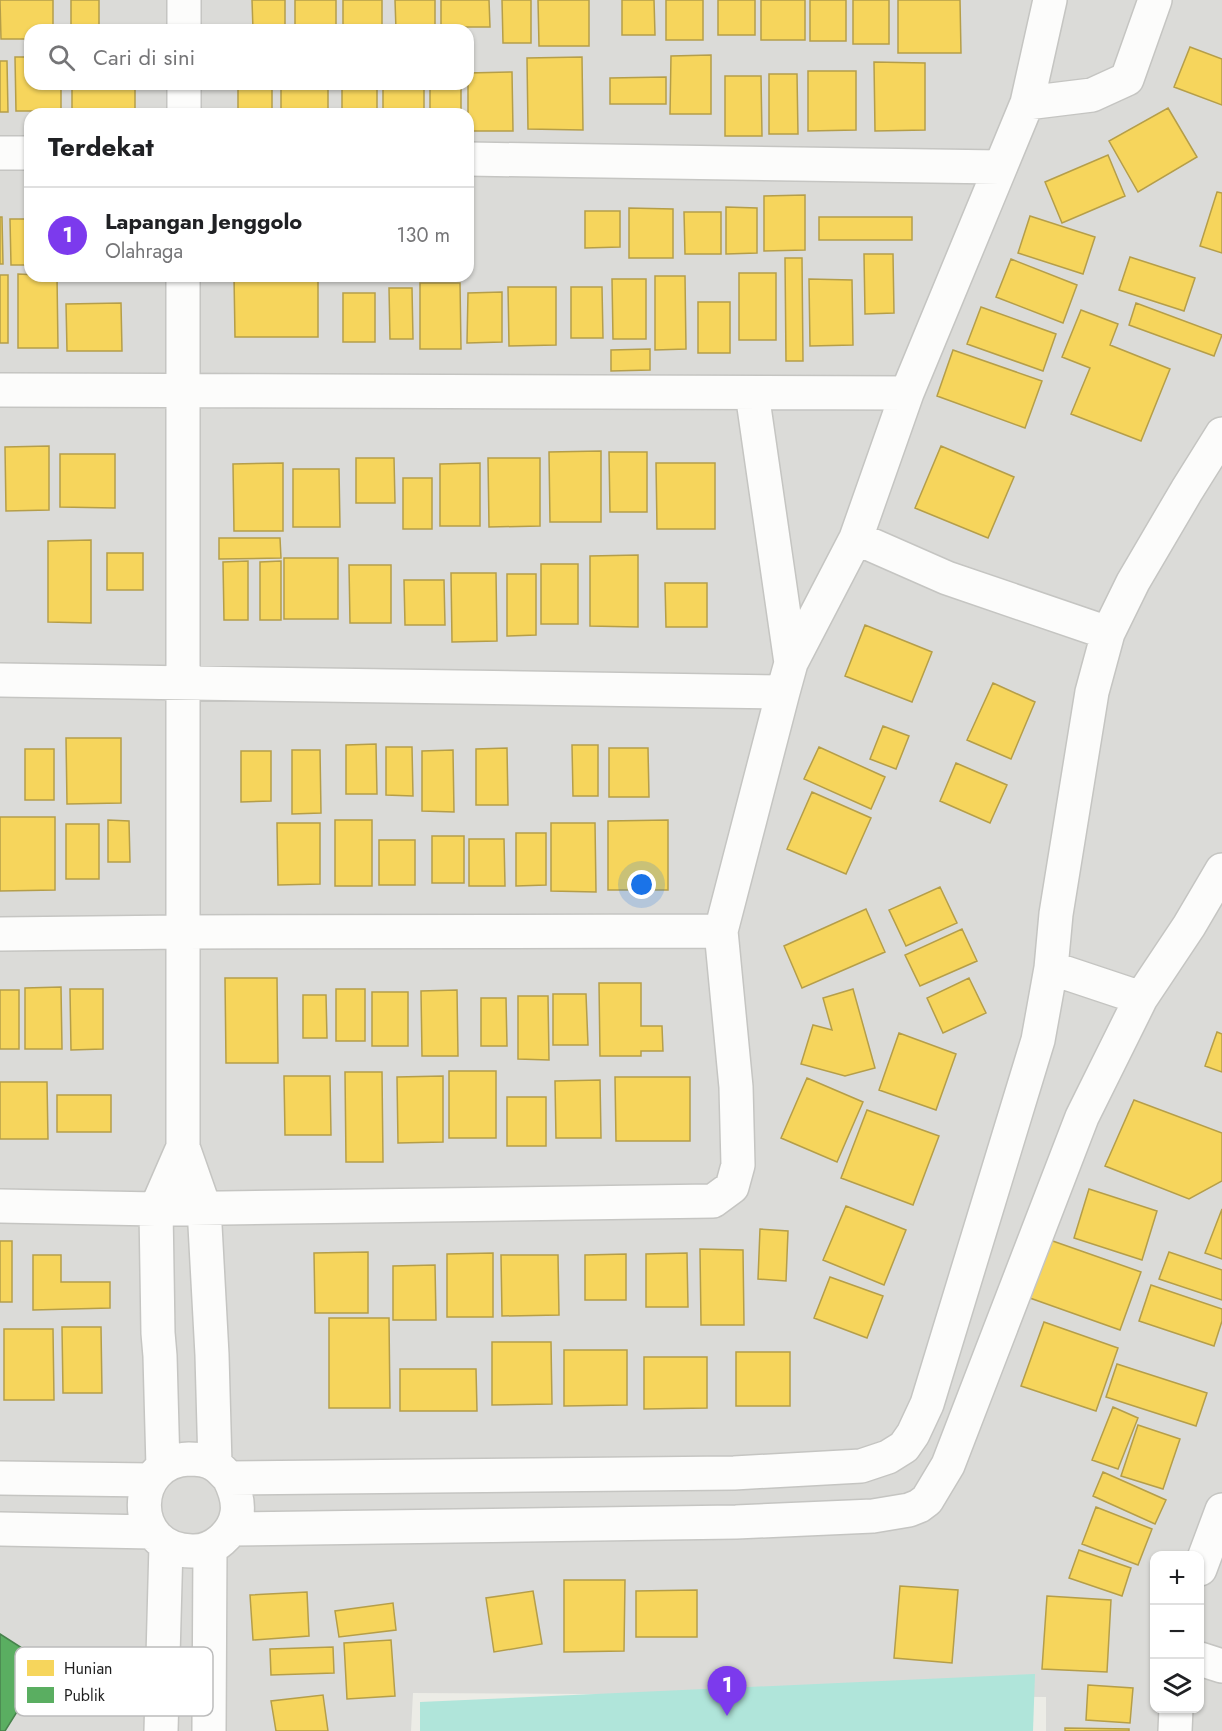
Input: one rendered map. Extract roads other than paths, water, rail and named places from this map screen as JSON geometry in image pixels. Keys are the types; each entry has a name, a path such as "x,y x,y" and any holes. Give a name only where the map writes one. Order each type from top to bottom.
{"street":[{"path":"183,0 184,24"},
{"path":"0,1206 156,1209 712,1201 732,1187 738,1165 736,1087 721,932 787,678 856,538 907,393 1027,103 1050,0"},
{"path":"1027,103 1092,95 1127,79 1155,0"},
{"path":"184,90 184,108"},
{"path":"0,153 24,153"},
{"path":"474,159 999,167"},
{"path":"183,282 183,1147 204,1207 212,1354 222,1471 236,1494 237,1512 220,1539 213,1661"},
{"path":"0,390 907,393"},
{"path":"752,393 787,678"},
{"path":"0,1478 157,1474 180,1460 198,1459 222,1471 734,1473 861,1466 896,1453 904,1447 913,1434 927,1404 1038,1040 1051,968 1056,914 1092,692 1108,633 1139,572 1186,490 1222,434"},
{"path":"856,538 947,578 1108,633"},
{"path":"0,680 183,682 787,678"},
{"path":"0,1529 159,1539 180,1550 195,1552 220,1539 873,1516 920,1506 927,1500 948,1465 1082,1117 1141,998 1190,926 1222,870"},
{"path":"0,934 721,932"},
{"path":"1051,968 1141,998"},
{"path":"160,1647 159,1539 144,1516 144,1497 157,1474 160,1356 156,1209 183,1147"},
{"path":"734,1473 736,1522"},
{"path":"1204,1558 1222,1510"},
{"path":"1204,1660 1222,1666"},
{"path":"1175,1731 1176,1713"},
{"path":"161,1716 161,1731"},
{"path":"209,1731 210,1716"}],"place":[{"name":"Lapangan Jenggolo","path":"727,1716"}]}
